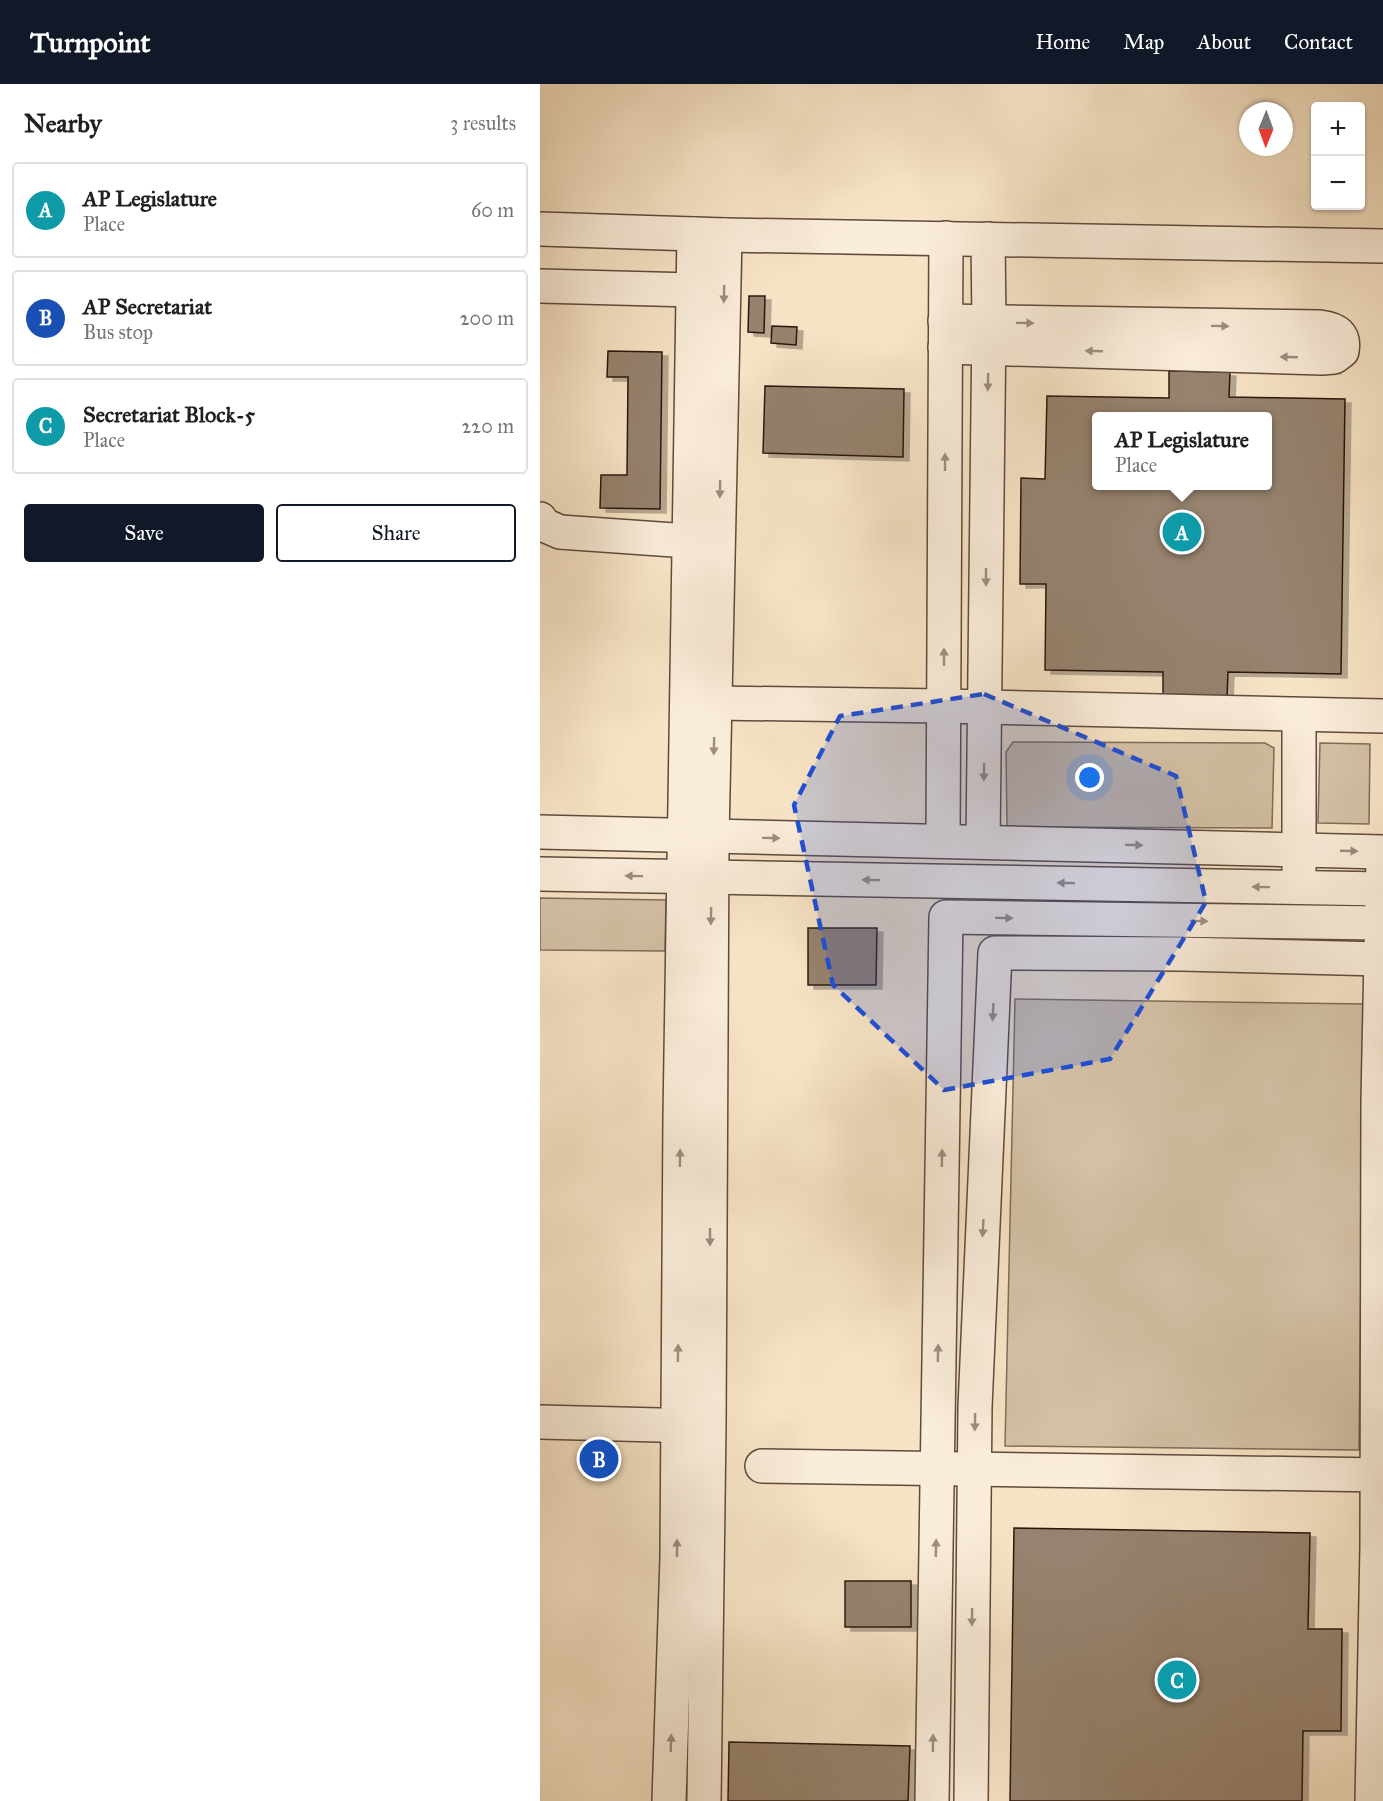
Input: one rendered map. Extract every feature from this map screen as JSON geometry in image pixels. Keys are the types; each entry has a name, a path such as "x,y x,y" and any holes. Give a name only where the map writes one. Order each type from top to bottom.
{"lane":[{"path":"540,229 1383,246"},
{"path":"704,1801 693,1426 698,836 688,541 693,290 710,234"},
{"path":"698,836 715,704 710,234"},
{"path":"943,841 946,238"},
{"path":"983,842 988,239"},
{"path":"540,286 693,290"},
{"path":"945,334 1322,358 1334,357 1342,351 1343,342 1340,334 1332,328 1320,327 989,335"},
{"path":"540,519 544,525 560,532 688,541"},
{"path":"715,704 944,706 1383,717"},
{"path":"1299,715 1300,888"},
{"path":"540,832 1383,852"},
{"path":"540,874 1300,888 1383,873 1380,959 1380,1475 1372,1801"},
{"path":"932,1801 946,917 1382,923"},
{"path":"971,1801 975,1407 995,953 1181,954 1380,959"},
{"path":"540,1422 693,1426"},
{"path":"669,1801 677,1557 693,1426"},
{"path":"762,1466 1380,1475"}],"highlighted area":[{"path":"984,694 1176,776 1206,902 1110,1059 944,1090 833,985 794,805 840,716"}],"shaded area":[{"path":"1013,742 1265,743 1274,748 1272,828 1007,827 1006,752"},
{"path":"1320,743 1370,744 1369,824 1318,823"},
{"path":"540,898 666,900 665,951 540,950"},
{"path":"1015,999 1364,1004 1359,1450 1005,1446"}],"building":[{"path":"749,296 765,296 764,333 748,332"},
{"path":"772,326 797,327 796,345 771,343"},
{"path":"608,351 662,352 660,509 600,508 601,475 627,475 628,377 607,377"},
{"path":"1169,371 1230,372 1229,397 1345,399 1341,674 1228,672 1227,698 1163,697 1163,672 1045,670 1046,584 1020,584 1021,478 1045,479 1047,396 1169,398"},
{"path":"765,386 904,389 903,457 763,453"},
{"path":"808,928 877,928 876,985 808,985"},
{"path":"1014,1528 1310,1533 1308,1629 1342,1629 1341,1731 1303,1731 1302,1801 1010,1801"},
{"path":"845,1581 911,1581 911,1627 845,1627"},
{"path":"729,1742 910,1746 908,1801 728,1801"}],"place":[{"name":"AP Legislature","path":"1182,532"},
{"name":"AP Secretariat","path":"599,1459"},
{"name":"Secretariat Block-5","path":"1177,1680"}]}
